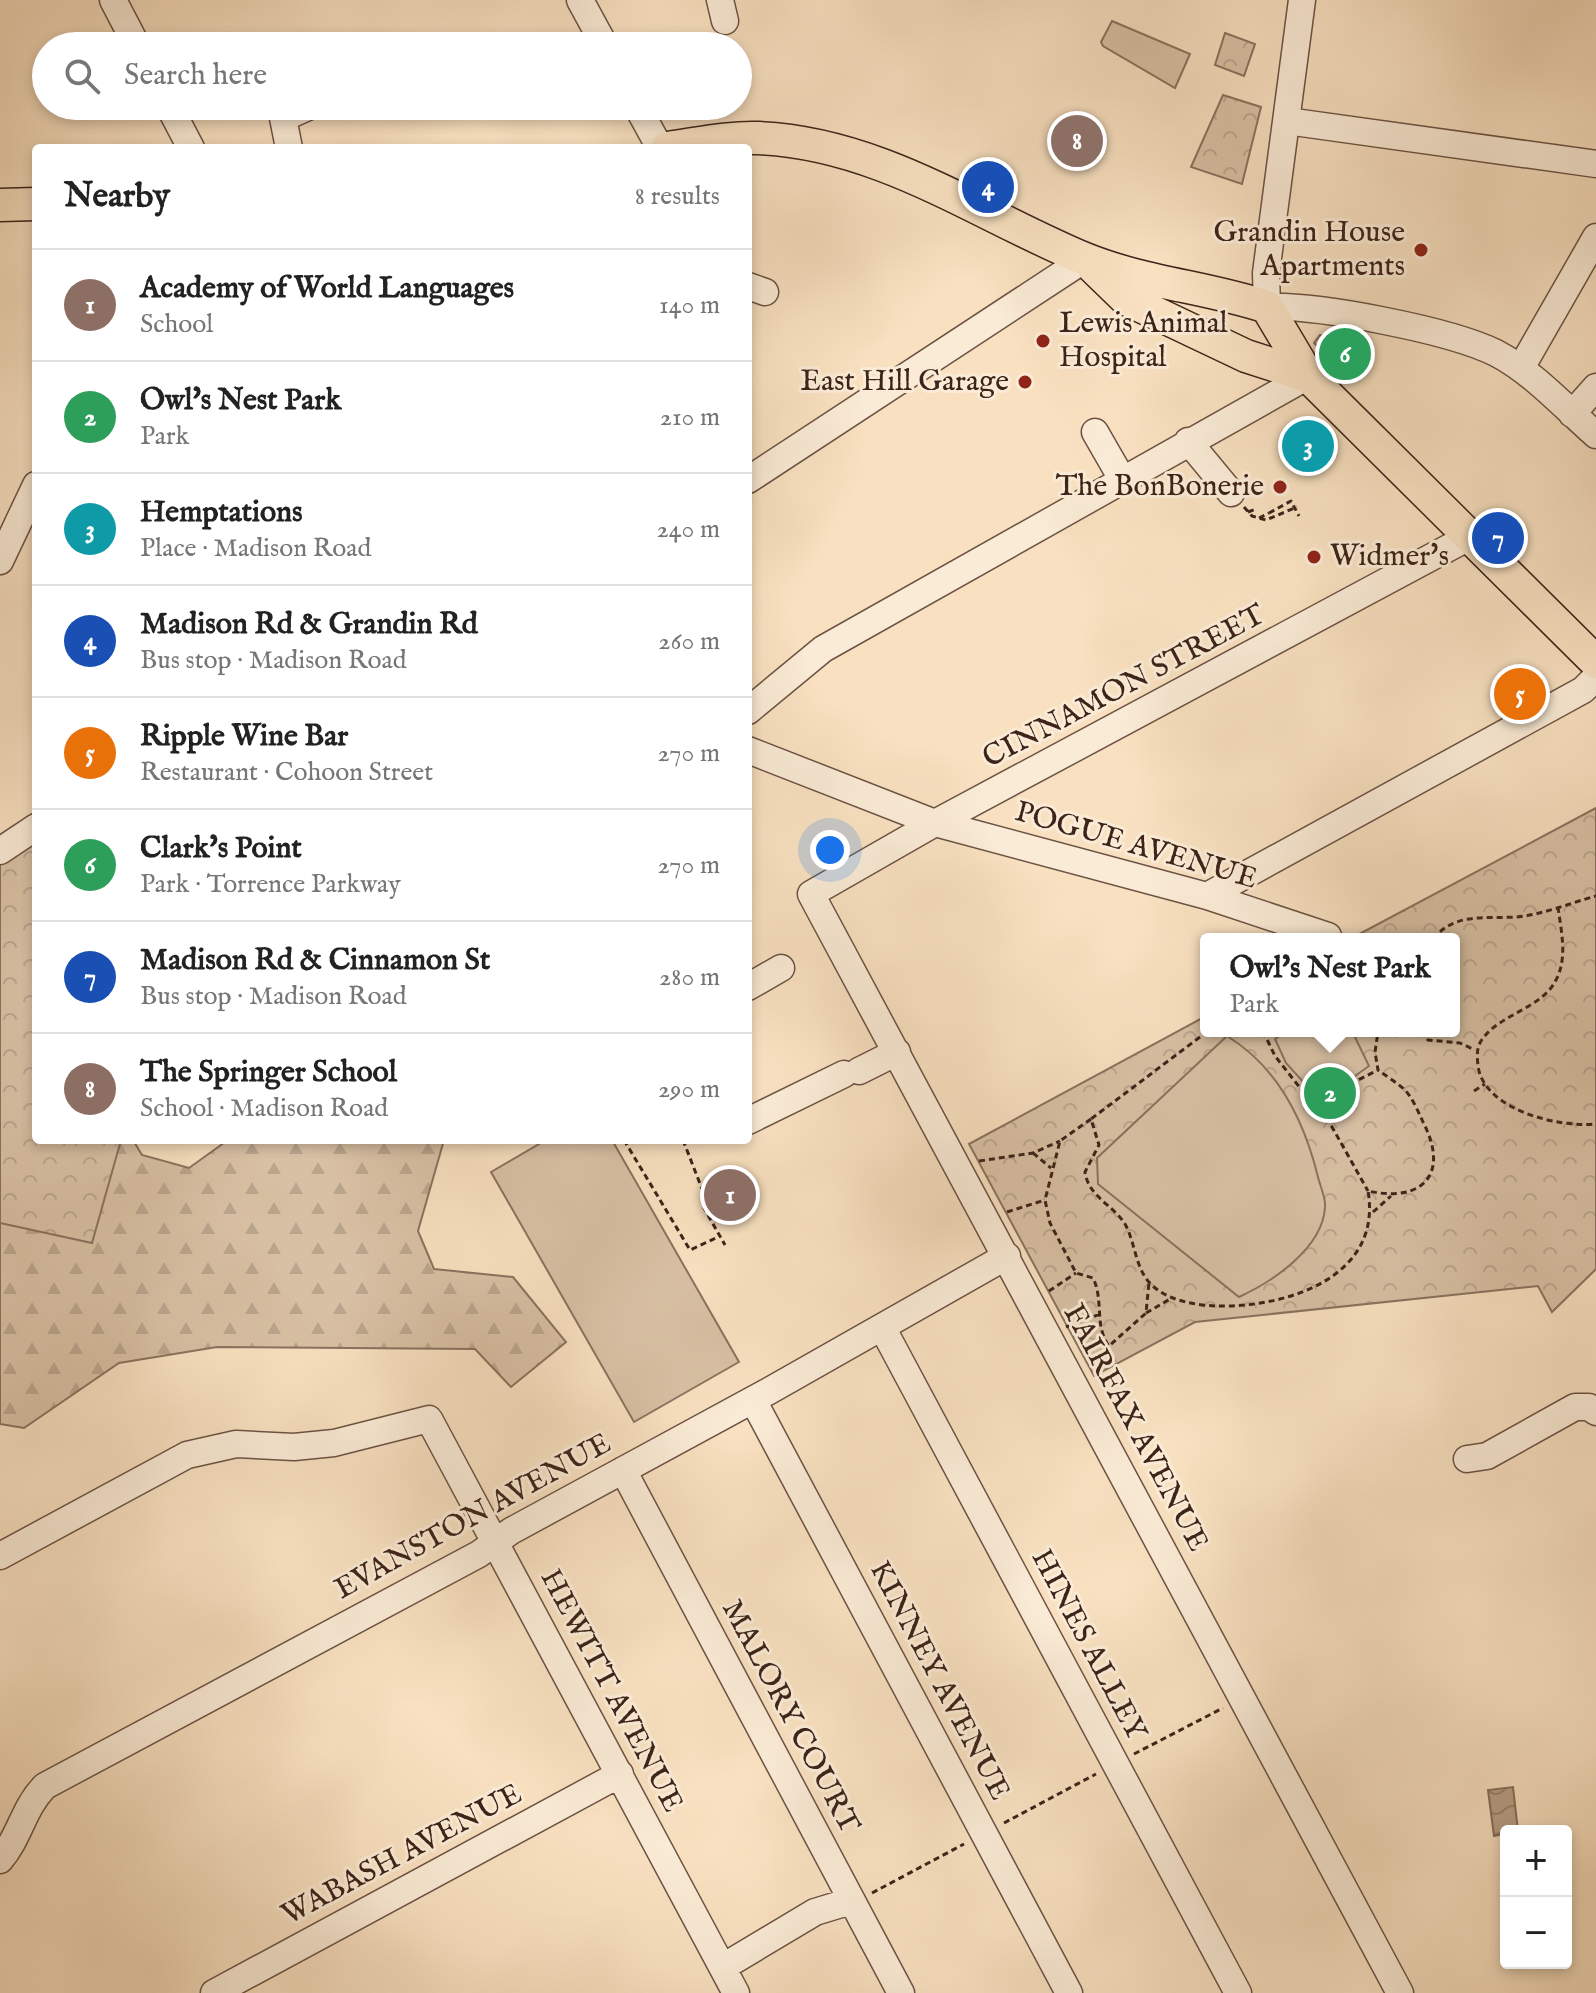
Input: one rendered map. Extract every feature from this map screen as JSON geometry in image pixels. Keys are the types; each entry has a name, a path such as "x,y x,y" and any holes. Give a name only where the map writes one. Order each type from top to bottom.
{"main road":[{"path":"727,144 757,138 803,144 888,165 1085,259 1165,284 1231,295 1267,307 1320,373 1469,537 1596,662"},
{"path":"0,205 32,204"},
{"path":"1085,259 1126,299 1246,356 1320,373"}],"street":[{"path":"113,0 130,32"},
{"path":"580,0 597,32"},
{"path":"1302,0 1266,273 1267,307 1301,306 1454,337 1495,353 1521,368 1596,435"},
{"path":"176,120 189,144"},
{"path":"283,120 288,144"},
{"path":"645,120 658,144"},
{"path":"1287,121 1596,164"},
{"path":"1521,368 1596,237"},
{"path":"752,477 1085,259"},
{"path":"752,708 823,649 1130,470 1320,373"},
{"path":"1572,414 1596,387"},
{"path":"1095,432 1130,470"},
{"path":"1188,441 1244,507"},
{"path":"0,561 32,493"},
{"name":"CINNAMON STREET","path":"811,894 935,823 1331,622 1375,598 1469,537"},
{"path":"1207,896 1412,775 1484,736 1583,690 1596,677"},
{"name":"POGUE AVENUE","path":"752,752 935,823 1207,896 1319,933"},
{"path":"0,851 32,830"},
{"name":"FAIRFAX AVENUE","path":"811,894 1400,1993"},
{"path":"752,985 781,968"},
{"path":"752,1119 897,1052"},
{"name":"EVANSTON AVENUE","path":"0,1860 16,1838 33,1798 45,1786 495,1543 1007,1256"},
{"name":"HINES ALLEY","path":"882,1327 1238,1993"},
{"name":"KINNEY AVENUE","path":"753,1400 1069,1993"},
{"path":"1467,1459 1487,1456 1575,1407 1589,1407 1596,1412"},
{"name":"HEWITT AVENUE","path":"0,1556 187,1455 211,1447 334,1443 429,1419 736,1993"},
{"name":"MALORY COURT","path":"623,1470 901,1993"},
{"name":"WABASH AVENUE","path":"214,1993 620,1774"},
{"path":"723,1967 815,1912 851,1901"}],"path":[{"path":"1320,373 1347,357 1329,351"},
{"path":"1297,439 1309,431 1305,426"},
{"path":"1259,518 1291,501 1299,516"},
{"path":"1244,507 1256,509"},
{"path":"1244,507 1266,520 1297,507"},
{"path":"1438,933 1444,926 1457,921 1488,916 1517,917 1596,896"},
{"path":"1558,907 1564,952 1556,982 1485,1035 1477,1051 1485,1084 1492,1096 1512,1108 1573,1123 1596,1124"},
{"path":"976,1162 1033,1153 1060,1141 1200,1037"},
{"path":"1266,1037 1275,1056 1327,1118 1368,1191 1372,1213"},
{"path":"1368,1191 1391,1196 1417,1190 1434,1166 1436,1155 1433,1140 1410,1097 1378,1070 1375,1052 1377,1037"},
{"path":"1426,1037 1428,1040 1460,1043 1477,1051"},
{"path":"1312,1103 1334,1095 1378,1070"},
{"path":"1474,1091 1485,1084"},
{"path":"1327,1118 1334,1112 1334,1095 1330,1085"},
{"path":"1091,1119 1099,1145 1085,1172 1086,1182 1124,1223 1149,1282 1146,1313"},
{"path":"1060,1141 1045,1200 1050,1223 1076,1273 1093,1278 1101,1294 1100,1329 1109,1346"},
{"path":"626,1144 690,1250 720,1236"},
{"path":"685,1144 704,1194 704,1208 725,1245"},
{"path":"1033,1153 1051,1168"},
{"path":"704,1194 741,1212"},
{"path":"1149,1282 1171,1298 1226,1306 1261,1306 1287,1299 1312,1288 1351,1261 1372,1213 1391,1196"},
{"path":"1004,1214 1045,1200"},
{"path":"1045,1293 1076,1273"},
{"path":"1086,1368 1146,1313 1159,1308 1171,1298"},
{"path":"1064,1328 1100,1314"},
{"path":"1171,1735 1227,1706"},
{"path":"1001,1825 1020,1815"},
{"path":"879,1890 964,1844"}],"green space":[{"path":"1112,21 1190,54 1175,88 1103,46 1101,42"},
{"path":"1225,33 1255,44 1244,76 1215,65"},
{"path":"1223,95 1261,107 1242,184 1191,167"},
{"path":"1320,335 1372,348 1346,377 1314,343"},
{"path":"1596,808 1596,1269 1552,1312 1538,1286 1195,1322 1094,1376 969,1144 1200,1019 1200,1037 1460,1037 1460,933 1361,933"},
{"path":"32,818 32,1144 120,1144 92,1243 0,1223 0,837"},
{"path":"0,939 32,1118 32,1144 135,1144 142,1155 189,1168 222,1144 443,1144 418,1231 434,1269 513,1277 566,1342 511,1387 475,1349 217,1347 119,1363 24,1428 0,1424"},
{"path":"1228,1037 1261,1063 1275,1079 1297,1116 1324,1196 1322,1222 1306,1250 1294,1262 1239,1297 1098,1184 1097,1158"},
{"path":"1355,1037 1369,1066 1338,1088 1330,1085 1315,1095 1286,1063 1275,1039"},
{"path":"539,1144 614,1144 739,1362 634,1422 491,1172"}],"water":[{"path":"1513,1787 1517,1825 1500,1825 1500,1835 1494,1836 1488,1790"}],"place":[{"name":"The Springer School","path":"1077,141"},
{"name":"Madison Rd & Grandin Rd","path":"988,187"},
{"name":"Grandin House Apartments","path":"1421,250"},
{"name":"Lewis Animal Hospital","path":"1043,341"},
{"name":"Clark's Point","path":"1345,354"},
{"name":"East Hill Garage","path":"1025,382"},
{"name":"Hemptations","path":"1308,446"},
{"name":"The BonBonerie","path":"1280,487"},
{"name":"Madison Rd & Cinnamon St","path":"1498,538"},
{"name":"Widmer's","path":"1314,557"},
{"name":"Ripple Wine Bar","path":"1520,694"},
{"name":"Owl's Nest Park","path":"1330,1093"},
{"name":"Academy of World Languages","path":"730,1195"}]}
